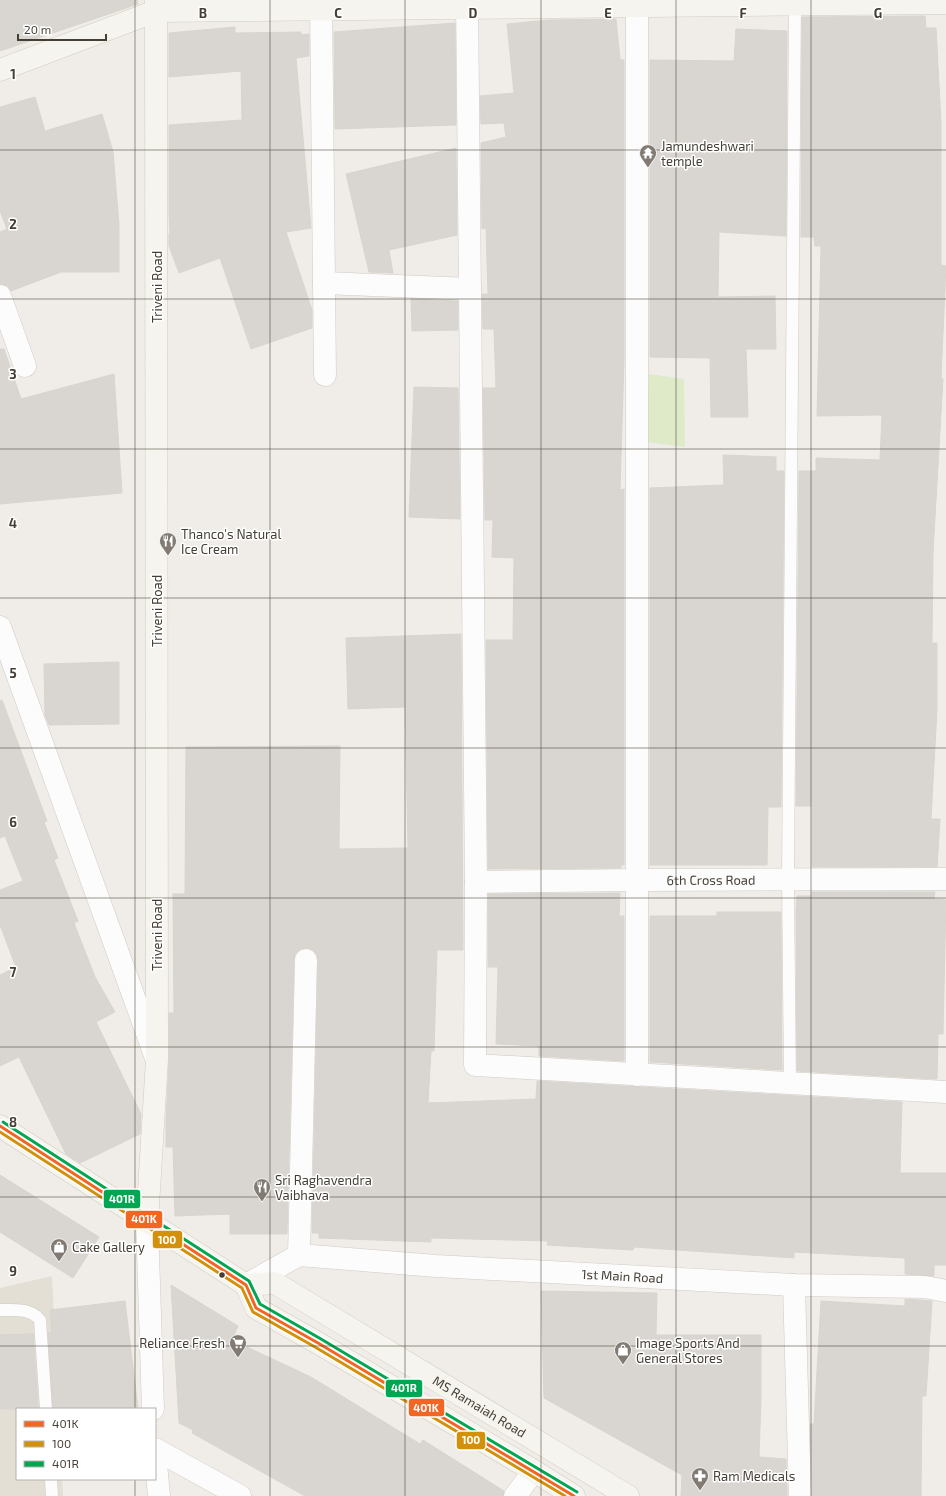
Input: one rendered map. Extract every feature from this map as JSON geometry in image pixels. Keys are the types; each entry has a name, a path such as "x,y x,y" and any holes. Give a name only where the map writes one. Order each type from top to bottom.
{"street":[{"path":"637,3 637,1075"},
{"path":"0,70 156,5 637,3 795,5 946,3"},
{"path":"467,4 476,882 475,1065 946,1092"},
{"name":"Triveni Road","path":"147,1222 157,1060 156,5"},
{"path":"321,5 325,375"},
{"path":"324,283 470,289"},
{"path":"0,296 25,366"},
{"path":"0,627 157,1060"},
{"name":"6th Cross Road","path":"476,882 946,879"},
{"path":"246,1285 299,1255 306,960"},
{"path":"0,1126 246,1285 256,1308 318,1343 574,1496"},
{"path":"147,1222 153,1408"},
{"name":"1st Main Road","path":"299,1255 436,1266 794,1285 925,1287 946,1291"},
{"name":"MS Ramaiah Road","path":"246,1285 275,1282 628,1496"},
{"path":"794,1285 800,1496"},
{"path":"156,1450 240,1496"},
{"path":"156,1464 159,1496"},
{"path":"515,1496 534,1471"}],"lane":[{"path":"790,1084 788,880 795,5"},
{"path":"0,1310 23,1311 32,1314 40,1320 46,1408"},
{"path":"51,1480 52,1496"}],"shaded area":[{"path":"52,1276 58,1408 16,1408 16,1480 62,1480 63,1496 0,1496 0,1288"}],"green space":[{"path":"649,374 684,379 685,447 646,442"}],"building":[{"path":"0,0 137,0 138,4 0,51"},
{"path":"925,16 926,28 936,28 941,123 941,265 946,266 941,378 943,379 933,552 932,643 937,643 937,710 931,819 940,819 937,867 812,867 812,806 796,806 799,471 816,471 816,458 880,460 882,415 817,416 821,246 815,246 814,237 801,237 802,17"},
{"path":"616,19 620,60 624,60 624,358 620,490 624,489 624,865 621,865 621,868 488,869 486,640 513,640 514,558 492,557 493,520 485,520 483,388 496,388 494,329 483,329 482,294 488,294 486,228 482,229 481,143 506,137 504,123 481,124 480,96 514,93 507,24 548,20"},
{"path":"455,23 456,125 335,129 334,32"},
{"path":"235,27 235,33 301,32 301,35 309,34 309,56 296,58 311,228 286,232 312,310 312,328 251,349 220,258 179,273 169,246 169,125 242,120 241,71 169,77 169,33"},
{"path":"736,29 787,31 786,236 719,232 718,297 775,296 776,349 746,349 748,417 711,417 710,358 650,357 650,60 734,61"},
{"path":"35,97 45,131 102,114 113,152 119,225 119,272 61,272 11,291 8,286 0,284 0,232 7,229 0,211 0,107"},
{"path":"456,148 457,235 389,250 393,273 369,272 346,174"},
{"path":"411,299 458,301 458,330 412,331"},
{"path":"0,349 4,349 21,399 114,374 122,493 0,504"},
{"path":"414,387 458,388 460,519 409,517"},
{"path":"723,455 776,457 776,471 784,471 781,807 768,807 767,865 650,865 650,488 724,485"},
{"path":"461,634 463,950 437,950 434,1051 431,1051 428,1103 536,1099 537,1081 902,1102 900,1173 946,1173 946,1265 934,1265 934,1276 905,1274 905,1258 794,1252 794,1258 634,1247 633,1250 547,1245 548,1241 431,1238 431,1242 319,1238 319,1233 312,1233 318,960 317,954 313,950 307,948 300,949 295,954 294,960 287,1234 230,1234 230,1214 175,1216 173,1147 166,1147 166,1121 169,1061 169,1013 174,1013 173,894 185,894 186,747 340,746 339,849 408,848 405,707 348,709 346,638"},
{"path":"119,662 119,724 49,725 45,715 44,664"},
{"path":"2,700 47,821 44,822 58,858 54,860 78,921 74,923 95,977 115,1012 96,1022 141,1114 140,1134 80,1163 66,1154 19,1057 0,1066 0,975 16,967 0,925 0,890 23,881 5,836 0,838 0,701"},
{"path":"812,892 935,892 934,899 946,900 943,1034 938,1034 937,1079 797,1071 797,896 812,896"},
{"path":"620,893 619,916 624,916 624,1061 539,1056 539,1046 496,1044 498,967 488,967 488,894"},
{"path":"717,912 781,912 782,1070 650,1062 650,916 717,916"},
{"path":"0,1175 99,1237 73,1278 0,1232"},
{"path":"171,1285 238,1326 232,1340 311,1377 420,1444 423,1440 504,1491 503,1496 305,1496 192,1433 193,1430 179,1423"},
{"path":"541,1291 657,1293 656,1335 761,1335 759,1457 786,1459 787,1496 681,1496 682,1475 544,1398"},
{"path":"905,1299 932,1301 926,1396 922,1396 921,1496 812,1496 810,1424 814,1424 821,1301 905,1306"},
{"path":"125,1301 138,1408 53,1408 48,1333 52,1333 50,1310"},
{"path":"33,1334 38,1408 0,1409 0,1335"}],"transit line":[{"name":"401R","path":"3,1122 249,1281 260,1304 577,1492"},
{"name":"401K","path":"0,1126 246,1285 256,1308 318,1343 574,1496"},
{"name":"100","path":"0,1132 242,1288 253,1312 315,1347 565,1496"}],"place":[{"name":"Jamundeshwari temple","path":"648,168"},
{"name":"Thanco's Natural Ice Cream","path":"168,556"},
{"name":"Sri Raghavendra Vaibhava","path":"262,1202"},
{"name":"Cake Gallery","path":"59,1262"},
{"name":"Reliance Fresh","path":"238,1358"},
{"name":"Image Sports And General Stores","path":"623,1365"},
{"name":"Ram Medicals","path":"700,1491"}]}
